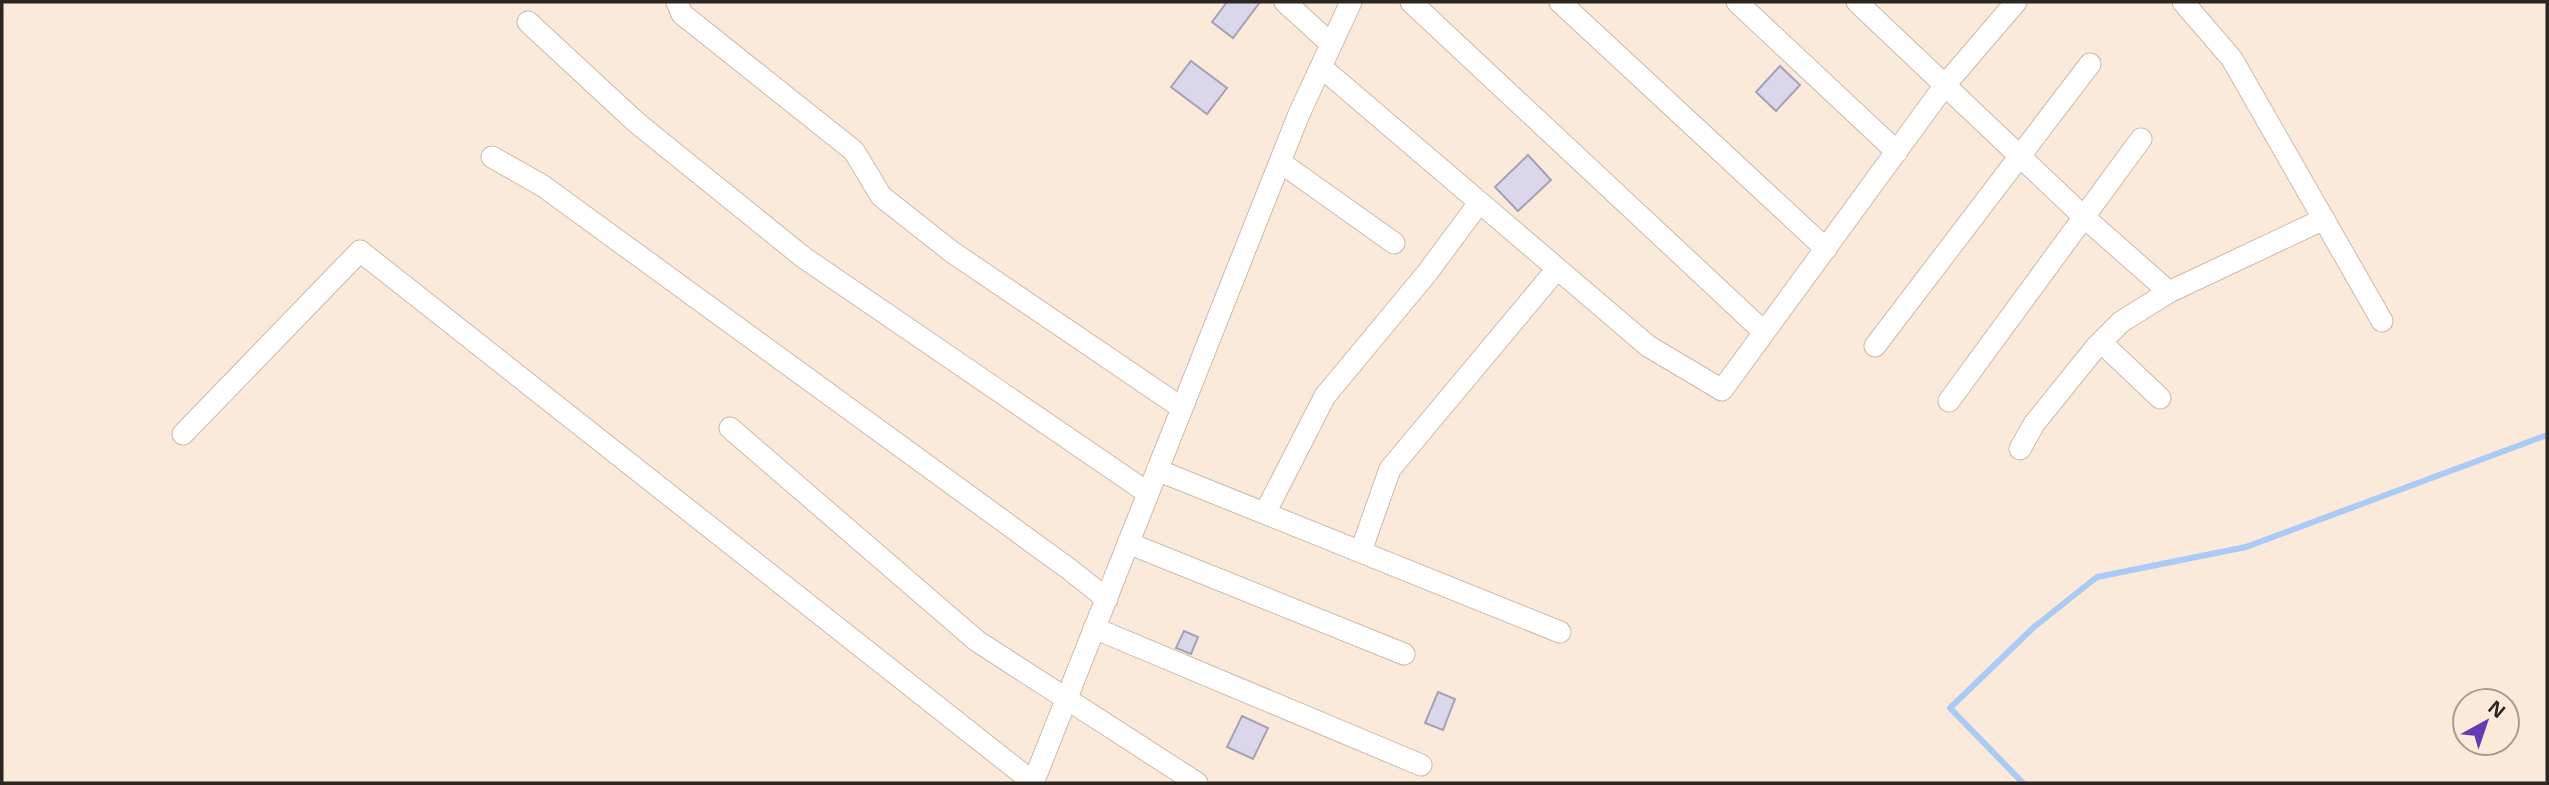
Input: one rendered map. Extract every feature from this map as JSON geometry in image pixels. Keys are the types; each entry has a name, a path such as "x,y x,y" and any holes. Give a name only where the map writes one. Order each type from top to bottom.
{"street":[{"path":"677,2 682,14 854,151 881,197 952,252 1182,408"},
{"path":"1285,2 1331,44"},
{"path":"183,434 360,251 1034,783 1280,162 1351,2"},
{"path":"1411,2 1764,332"},
{"path":"1560,2 1826,249"},
{"path":"1737,2 1896,152"},
{"path":"1857,2 2084,217 2169,292"},
{"path":"1321,67 1648,346 1722,390 1945,85 2016,2"},
{"path":"2183,2 2232,59 2382,321"},
{"path":"528,22 637,123 803,257 1148,494"},
{"path":"1875,346 2090,64"},
{"path":"1949,401 2141,139"},
{"path":"492,157 554,194 1107,599"},
{"path":"1280,162 1394,243"},
{"path":"1265,513 1325,396 1427,273 1479,203"},
{"path":"2020,449 2034,424 2101,342 2121,322 2169,292 2323,219"},
{"path":"1361,551 1390,469 1557,269"},
{"path":"2101,342 2160,398"},
{"path":"730,428 977,641 1197,783"},
{"path":"1157,470 1560,632"},
{"path":"1128,542 1404,654"},
{"path":"1094,628 1421,765"}],"building":[{"path":"1227,2 1260,2 1233,38 1212,22"},
{"path":"1191,61 1227,88 1207,114 1171,87"},
{"path":"1780,66 1800,85 1776,111 1756,92"},
{"path":"1528,155 1551,180 1518,211 1495,187"},
{"path":"1184,631 1198,637 1191,654 1176,648"},
{"path":"1438,692 1455,699 1443,730 1425,723"},
{"path":"1242,716 1268,728 1253,759 1227,747"}],"waterway":[{"path":"2023,783 1950,708 2034,627 2097,577 2246,547 2547,435"}]}
